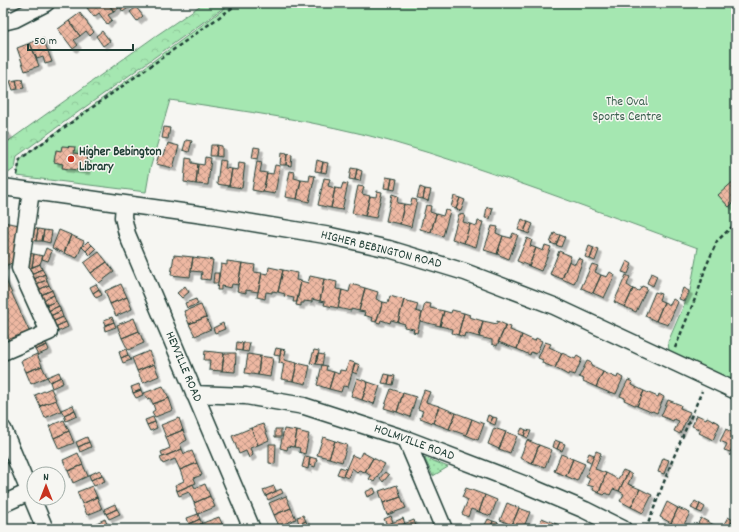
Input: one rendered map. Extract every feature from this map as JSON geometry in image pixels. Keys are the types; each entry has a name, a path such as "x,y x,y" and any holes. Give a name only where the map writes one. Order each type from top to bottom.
{"street":[{"path":"3,22 15,19 46,3"},
{"name":"HIGHER BEBINGTON ROAD","path":"8,188 212,216 324,235 389,250 466,272 546,303 736,391"},
{"path":"3,352 49,332 20,268 31,191"},
{"name":"HEYVILLE ROAD","path":"124,204 123,217 127,234 252,529"},
{"name":"HOLMVILLE ROAD","path":"194,394 246,396 304,406 406,439 526,485 585,510 623,529"},
{"path":"3,429 26,485"},
{"path":"406,439 444,529"},
{"path":"3,504 26,493"},
{"path":"35,506 45,529"}],"path":[{"path":"8,188 20,159 239,3"},
{"path":"670,360 717,240 736,222"},
{"path":"646,529 672,461 708,377"}],"green space":[{"path":"204,3 230,3 17,156 15,168 7,174 3,173 3,145"},
{"name":"The Oval Sports Centre","path":"232,3 736,3 736,391 670,360 668,342 690,291 698,248 545,192 467,165 389,141 308,122 170,100 150,169 146,192 17,176 20,159"},
{"path":"424,457 448,467 433,476"}],"building":[{"path":"96,3 108,3 114,12 108,15 112,20 107,24 99,13 94,17 87,8"},
{"path":"108,3 125,3 128,8 123,12 120,7 114,12"},
{"path":"136,7 143,16 137,21 130,12"},
{"path":"80,13 94,32 90,36 86,31 80,36 69,21"},
{"path":"69,21 80,36 74,40 78,45 73,49 58,29"},
{"path":"102,31 110,41 103,46 96,36"},
{"path":"43,38 52,62 45,64 43,57 37,59 30,43"},
{"path":"30,43 39,66 25,71 17,48"},
{"path":"22,79 24,88 18,89 16,80"},
{"path":"16,80 18,89 13,90 10,81"},
{"path":"3,127 9,134 3,140"},
{"path":"164,127 170,128 168,139 162,138"},
{"path":"186,140 192,141 189,152 183,150"},
{"path":"168,143 179,146 173,168 156,164 159,154 164,155"},
{"path":"211,145 217,145 216,156 210,156"},
{"path":"217,145 222,146 222,157 216,156"},
{"path":"62,146 75,147 74,153 88,155 86,171 62,168 63,164 54,162 56,150 61,151"},
{"path":"254,147 260,148 258,159 252,158"},
{"path":"281,153 287,154 286,165 280,165"},
{"path":"287,154 292,155 291,166 286,165"},
{"path":"205,157 211,158 208,185 196,184 198,164 204,165"},
{"path":"186,158 192,159 192,163 198,164 196,184 184,182"},
{"path":"220,160 226,161 225,168 232,169 229,186 217,184"},
{"path":"317,160 323,162 321,172 315,171"},
{"path":"257,161 262,162 260,172 267,173 263,192 252,190"},
{"path":"239,162 245,163 242,188 229,186 232,169 238,170"},
{"path":"323,162 328,163 326,173 321,172"},
{"path":"275,165 280,166 275,194 263,192 267,173 273,174"},
{"path":"351,168 357,169 355,180 349,179"},
{"path":"357,169 362,171 360,181 355,180"},
{"path":"290,171 295,172 294,178 301,180 297,199 285,197"},
{"path":"310,175 315,176 309,202 297,199 301,180 309,181"},
{"path":"386,177 392,178 390,189 384,188"},
{"path":"324,178 330,179 328,186 335,188 331,208 318,205"},
{"path":"392,178 397,179 395,190 390,189"},
{"path":"736,179 736,200 729,207 718,195"},
{"path":"343,183 348,184 342,210 331,208 335,188 341,189"},
{"path":"358,186 364,187 362,194 370,196 365,216 352,213"},
{"path":"420,187 425,189 423,199 417,198"},
{"path":"425,189 431,190 428,201 423,199"},
{"path":"377,191 382,192 376,218 365,216 370,196 376,197"},
{"path":"392,194 398,196 397,203 404,204 400,224 386,221"},
{"path":"454,196 460,198 456,209 451,207"},
{"path":"460,198 465,200 461,211 456,209"},
{"path":"412,199 417,200 411,227 400,224 404,204 410,205"},
{"path":"426,205 431,206 430,212 436,214 431,232 420,229"},
{"path":"487,207 493,208 490,219 485,218"},
{"path":"445,210 450,211 443,236 431,232 436,214 443,216"},
{"path":"459,214 465,215 463,222 470,224 464,243 452,239"},
{"path":"522,219 528,222 524,232 518,230"},
{"path":"478,221 483,222 476,247 464,243 470,224 477,226"},
{"path":"3,222 20,225 14,262 3,267"},
{"path":"528,222 533,224 529,234 524,232"},
{"path":"492,226 498,227 496,233 503,236 497,254 484,250"},
{"path":"32,228 38,229 36,241 30,240"},
{"path":"38,229 44,230 42,241 36,241"},
{"path":"44,230 52,231 50,243 42,241"},
{"path":"59,230 71,235 64,253 52,248"},
{"path":"513,233 518,235 509,259 497,254 503,236 511,238"},
{"path":"554,233 560,235 556,245 550,243"},
{"path":"71,235 84,241 77,258 64,253"},
{"path":"560,235 565,237 561,247 556,245"},
{"path":"527,238 532,240 530,246 536,248 529,266 517,261"},
{"path":"88,241 92,245 86,251 82,247"},
{"path":"92,245 96,249 90,255 86,251"},
{"path":"545,245 551,247 541,271 529,266 536,248 543,251"},
{"path":"589,246 594,248 590,259 585,257"},
{"path":"46,248 52,251 48,261 42,259"},
{"path":"594,248 599,250 595,261 590,259"},
{"path":"559,251 571,256 562,279 550,274"},
{"path":"99,252 107,262 91,273 84,263"},
{"path":"28,253 34,254 32,267 29,269 26,265"},
{"path":"34,254 43,256 40,264 32,267"},
{"path":"174,255 193,257 190,277 171,275"},
{"path":"193,257 213,260 210,280 201,279 202,272 191,271"},
{"path":"578,258 583,260 574,284 562,279 569,261 575,264"},
{"path":"227,261 242,263 238,285 232,284 231,288 221,286 221,290 217,290 221,264 227,265"},
{"path":"627,261 632,264 628,274 622,272"},
{"path":"107,262 114,272 99,283 91,273"},
{"path":"242,263 255,265 254,272 262,273 258,292 246,290 246,293 237,291"},
{"path":"40,264 42,269 31,274 29,269"},
{"path":"592,264 598,266 595,272 601,275 593,293 581,288"},
{"path":"269,267 283,270 278,292 266,292 265,299 257,297 262,273 268,274"},
{"path":"42,269 45,274 34,279 31,274"},
{"path":"283,270 297,273 296,280 301,281 297,302 293,302 294,298 284,296 285,294 278,292"},
{"path":"610,272 615,275 604,298 593,293 601,275 607,277"},
{"path":"214,273 219,273 218,283 213,283"},
{"path":"651,273 657,276 653,286 647,283"},
{"path":"3,274 30,333 10,343 3,327"},
{"path":"45,274 47,280 36,284 34,279"},
{"path":"626,275 630,277 627,285 633,289 625,307 614,302"},
{"path":"310,276 324,279 320,301 312,299 312,302 304,301 304,303 301,303 301,306 296,305 301,281 308,283"},
{"path":"324,279 337,282 336,289 342,290 338,308 324,305 325,302 320,301"},
{"path":"47,280 49,285 38,290 36,284"},
{"path":"96,284 99,289 93,293 90,287"},
{"path":"121,284 127,297 110,304 105,291"},
{"path":"351,284 365,288 359,311 338,308 342,290 349,292"},
{"path":"49,285 52,290 41,295 38,290"},
{"path":"185,286 189,292 182,298 177,293"},
{"path":"642,286 647,288 636,312 625,307 633,289 639,291"},
{"path":"365,288 378,292 376,299 383,302 376,322 372,321 373,318 364,315 365,312 359,311"},
{"path":"683,288 689,291 684,301 679,299"},
{"path":"99,289 102,295 96,298 93,293"},
{"path":"52,290 54,295 43,300 41,295"},
{"path":"655,292 661,294 659,300 664,302 656,321 645,316"},
{"path":"54,295 56,301 45,306 43,300"},
{"path":"390,296 404,300 398,322 391,320 390,323 381,320 380,323 376,322 383,302 388,303"},
{"path":"127,297 132,309 116,316 110,304"},
{"path":"196,299 198,304 187,308 185,303"},
{"path":"673,299 678,302 668,325 656,321 664,302 670,305"},
{"path":"404,300 418,304 416,311 422,313 417,333 413,332 414,329 404,327 405,324 398,322"},
{"path":"56,301 59,306 48,311 45,306"},
{"path":"425,303 431,304 430,308 444,311 440,326 420,321"},
{"path":"201,305 206,317 189,324 184,311"},
{"path":"59,306 61,311 50,316 48,311"},
{"path":"452,310 464,313 458,335 452,333 453,329 440,326 444,311 451,313"},
{"path":"61,311 63,317 52,322 50,316"},
{"path":"464,313 470,315 469,317 483,321 479,337 465,333 464,337 458,335"},
{"path":"63,317 66,322 55,327 52,322"},
{"path":"112,317 114,322 106,325 104,320"},
{"path":"206,317 211,329 195,336 189,324"},
{"path":"134,318 139,331 122,338 117,325"},
{"path":"483,321 497,324 497,321 506,325 497,346 492,344 492,340 479,337"},
{"path":"66,322 68,327 57,332 55,327"},
{"path":"114,322 116,327 105,331 104,326"},
{"path":"223,323 225,329 215,333 213,328"},
{"path":"506,325 511,327 510,330 522,335 517,349 498,342"},
{"path":"139,331 144,343 128,350 122,338"},
{"path":"522,335 535,341 536,338 542,341 536,354 531,352 530,355 517,349"},
{"path":"44,340 47,345 35,350 33,345"},
{"path":"237,342 243,343 242,351 236,350"},
{"path":"545,342 551,344 549,347 562,353 555,368 542,363 543,360 538,358"},
{"path":"243,343 250,343 248,352 242,351"},
{"path":"47,345 49,350 38,355 35,350"},
{"path":"276,348 281,349 280,356 274,355"},
{"path":"126,349 128,355 121,358 119,352"},
{"path":"281,349 286,350 284,360 297,363 293,381 281,379 284,364 279,363"},
{"path":"314,350 319,351 316,364 310,363"},
{"path":"149,351 154,364 137,371 132,358"},
{"path":"205,351 224,353 222,371 209,370 210,360 204,360"},
{"path":"224,353 236,353 235,372 222,371"},
{"path":"562,353 575,359 577,356 582,359 575,375 569,373 568,375 555,368"},
{"path":"37,354 42,366 26,372 21,361"},
{"path":"248,354 260,356 258,375 245,373"},
{"path":"318,354 324,355 322,365 316,364"},
{"path":"128,355 131,360 123,363 121,358"},
{"path":"260,356 273,358 270,377 258,375"},
{"path":"349,361 355,363 348,387 343,386 341,392 329,389 334,372 339,374 340,370 346,371"},
{"path":"587,361 592,363 591,366 603,372 596,387 583,381 584,379 579,377"},
{"path":"297,363 310,366 306,384 293,381"},
{"path":"355,363 360,365 357,374 352,372"},
{"path":"154,364 159,376 143,383 137,371"},
{"path":"322,365 327,366 326,370 334,372 329,389 317,385"},
{"path":"42,366 47,377 31,384 26,372"},
{"path":"59,372 61,377 50,382 47,377"},
{"path":"603,372 617,378 618,375 623,378 616,394 596,387"},
{"path":"385,374 390,375 388,384 382,383"},
{"path":"390,375 395,376 393,385 388,384"},
{"path":"61,377 63,383 52,388 50,382"},
{"path":"357,378 368,382 362,400 351,396"},
{"path":"628,380 633,382 632,385 644,391 637,406 624,400 625,398 620,396"},
{"path":"368,382 380,386 374,404 362,400"},
{"path":"139,384 141,390 133,393 131,387"},
{"path":"163,386 169,398 153,404 150,398 147,399 144,393"},
{"path":"51,388 56,400 40,406 35,395"},
{"path":"391,389 403,393 397,412 384,408"},
{"path":"141,390 143,395 136,398 133,393"},
{"path":"424,390 430,392 426,402 439,406 433,423 420,418 423,411 418,409"},
{"path":"644,391 658,397 659,394 664,397 657,413 637,406"},
{"path":"403,393 416,397 410,417 397,412"},
{"path":"169,398 173,410 155,417 152,412 155,410 153,404"},
{"path":"56,400 61,411 45,418 40,406"},
{"path":"668,400 681,405 680,408 690,412 680,434 674,431 679,421 674,419 673,421 661,416"},
{"path":"73,405 75,410 64,415 61,410"},
{"path":"439,406 456,413 449,429 433,423"},
{"path":"75,410 77,416 66,421 64,415"},
{"path":"456,413 472,419 466,435 449,429"},
{"path":"488,415 493,417 490,423 486,421"},
{"path":"697,415 706,419 707,417 720,424 713,440 699,433 701,430 692,426"},
{"path":"153,417 155,422 147,425 145,420"},
{"path":"493,417 497,418 495,425 490,423"},
{"path":"179,418 183,430 166,437 161,425"},
{"path":"472,419 484,424 478,440 466,435"},
{"path":"64,420 69,431 54,438 49,426"},
{"path":"155,422 157,428 150,431 147,425"},
{"path":"263,424 269,440 258,445 251,428"},
{"path":"251,428 258,445 250,448 253,455 249,458 246,451 239,454 232,436"},
{"path":"494,428 506,432 499,449 488,444"},
{"path":"522,428 526,430 524,436 519,434"},
{"path":"275,429 281,429 281,437 275,437"},
{"path":"284,429 297,431 294,447 288,446 287,450 280,448"},
{"path":"726,429 735,434 736,431 736,449 733,447 730,452 724,450 727,444 720,441"},
{"path":"183,430 187,440 180,444 182,449 163,457 161,452 170,448 166,437"},
{"path":"526,430 531,431 528,438 524,436"},
{"path":"69,431 74,443 59,449 54,438"},
{"path":"297,431 309,434 305,454 299,452 300,448 294,447"},
{"path":"506,432 517,436 510,453 499,449"},
{"path":"87,437 89,442 78,447 76,442"},
{"path":"323,437 335,441 329,458 317,455"},
{"path":"527,440 539,445 532,463 520,458"},
{"path":"555,440 560,442 557,449 553,447"},
{"path":"335,441 347,445 342,462 329,458"},
{"path":"89,442 91,447 80,452 78,447"},
{"path":"560,442 565,444 562,451 557,449"},
{"path":"269,444 276,444 275,464 269,463"},
{"path":"539,445 552,450 545,467 532,463"},
{"path":"182,449 184,454 192,451 197,463 180,470 175,459 163,464 160,458"},
{"path":"596,451 601,453 595,469 606,473 599,493 593,490 594,487 587,485 590,478 586,476"},
{"path":"362,452 373,458 365,472 359,470 357,472 352,468 348,478 343,476 352,455 359,458"},
{"path":"78,453 83,465 68,471 63,460"},
{"path":"589,453 594,455 591,462 586,460"},
{"path":"561,454 573,459 566,476 554,471"},
{"path":"305,456 310,457 308,469 302,467"},
{"path":"310,457 317,459 315,467 309,465"},
{"path":"373,458 385,464 374,482 369,479 371,476 365,472"},
{"path":"663,458 669,460 664,474 658,472"},
{"path":"573,459 585,464 577,481 566,476"},
{"path":"197,463 202,475 194,478 196,483 177,491 175,485 184,481 180,470"},
{"path":"83,465 88,476 73,483 68,471"},
{"path":"340,467 346,469 343,476 337,474"},
{"path":"100,470 102,475 91,480 89,475"},
{"path":"623,470 628,472 619,491 613,489 610,495 606,493 604,495 599,493 606,473 618,479"},
{"path":"385,472 389,475 383,482 380,478"},
{"path":"628,472 632,475 628,484 640,489 631,507 620,501 624,494 619,491"},
{"path":"102,475 105,481 94,486 91,480"},
{"path":"193,484 195,488 205,484 210,496 194,503 189,492 179,496 177,491"},
{"path":"397,485 401,497 383,503 379,491"},
{"path":"92,486 97,497 82,504 77,492"},
{"path":"274,486 276,491 266,496 263,490"},
{"path":"374,488 376,493 367,497 365,492"},
{"path":"466,488 485,495 479,512 471,509 468,517 462,514 468,500 462,497"},
{"path":"281,489 283,493 268,500 266,496"},
{"path":"640,489 652,495 643,513 631,507"},
{"path":"485,495 497,500 491,516 479,512"},
{"path":"210,496 215,507 198,514 194,503"},
{"path":"286,496 291,508 274,515 269,503"},
{"path":"97,497 102,509 87,515 82,504"},
{"path":"401,497 406,508 387,515 383,503"},
{"path":"695,501 700,504 697,511 691,508"},
{"path":"667,502 678,508 671,523 660,517"},
{"path":"507,503 519,508 512,525 500,520"},
{"path":"115,504 117,509 106,514 104,509"},
{"path":"700,504 705,507 702,513 697,511"},
{"path":"291,508 296,519 279,526 274,515"},
{"path":"519,508 530,512 523,529 512,525"},
{"path":"678,508 690,513 682,528 671,523"},
{"path":"117,509 120,514 109,519 106,514"},
{"path":"198,514 200,519 189,524 187,518"},
{"path":"303,515 306,521 299,524 297,517"},
{"path":"391,516 393,522 387,525 384,519"},
{"path":"219,517 224,528 202,529 200,524"},
{"path":"728,517 733,520 730,526 724,524"},
{"path":"403,518 405,524 389,529 387,525"},
{"path":"542,518 554,523 551,529 537,529"},
{"path":"701,518 712,524 709,529 695,529"},
{"path":"105,519 109,529 91,529 90,526"},
{"path":"200,519 202,524 191,528 189,524"},
{"path":"488,519 493,521 490,529 484,527"},
{"path":"414,520 417,529 400,529 399,526"},
{"path":"733,520 736,521 735,529 730,526"},
{"path":"306,521 308,526 301,529 299,524"},
{"path":"493,521 499,523 496,529 490,529"},
{"path":"554,523 565,527 564,529 551,529"},
{"path":"712,524 723,529 709,529"}],"place":[{"name":"Higher Bebington Library","path":"71,159"}]}
